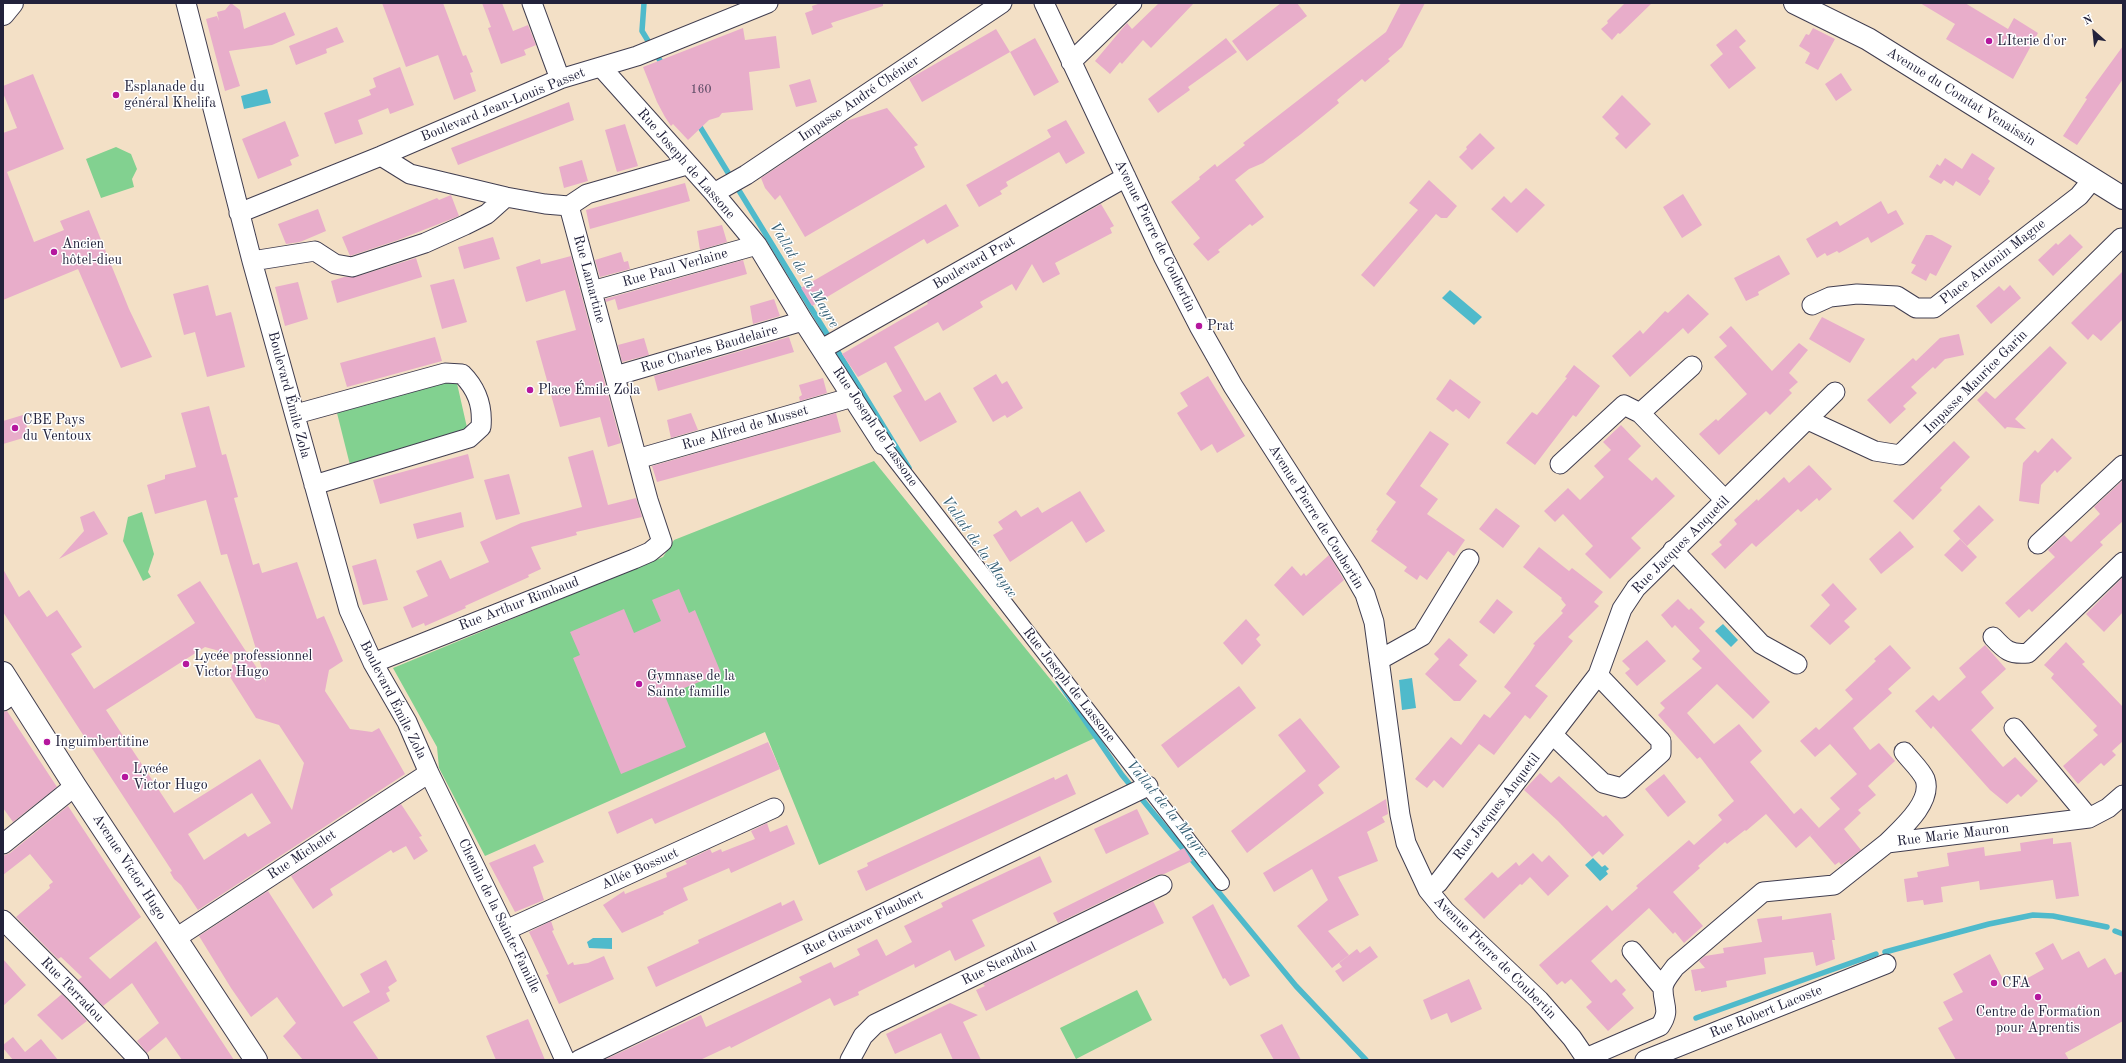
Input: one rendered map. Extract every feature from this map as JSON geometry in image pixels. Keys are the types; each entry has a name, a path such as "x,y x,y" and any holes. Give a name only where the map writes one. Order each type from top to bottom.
{"main road":[{"name":"Avenue du Comtat Venaissin","path":"1795,3 1868,39 2123,198"},
{"name":"Avenue Victor Hugo","path":"3,674 9,696 75,786 256,1060"}],"street":[{"name":"Boulevard Émile Zola","path":"186,3 252,261 296,414 349,610 373,662 407,722 429,773"},
{"path":"532,3 560,79"},
{"name":"Boulevard Jean-Louis Passet","path":"240,213 381,156 560,79 637,56 768,3"},
{"name":"Impasse André Chénier","path":"714,193 746,175 1002,3"},
{"name":"Avenue Pierre de Coubertin","path":"1044,3 1167,265 1212,351 1350,568 1364,594 1374,622 1400,815 1406,843 1428,890 1445,911 1539,1000 1572,1038 1587,1059"},
{"path":"1072,62 1132,3"},
{"name":"Rue Joseph de Lassone","path":"601,66 687,165 714,193 757,245 803,321 883,445 1222,883"},
{"path":"381,156 410,174 545,204 569,206 587,194 687,165"},
{"name":"Boulevard Prat","path":"822,349 1126,177"},
{"name":"Place Antonin Magne","path":"1812,305 1830,297 1857,294 1897,296 1916,308 1934,308 2079,196 2093,179"},
{"path":"252,261 315,250 335,264 352,267 425,243 465,225 487,214 506,196"},
{"name":"Rue Lamartine","path":"569,206 637,459 662,542"},
{"name":"Impasse Maurice Garin","path":"1808,420 1875,451 1900,455 2121,238"},
{"name":"Rue Paul Verlaine","path":"592,291 757,245"},
{"name":"Rue Charles Baudelaire","path":"615,376 803,321"},
{"path":"1640,413 1692,366"},
{"path":"296,414 445,373 462,374 472,384 483,414 481,427 469,438 314,485"},
{"name":"Rue Jacques Anquetil","path":"1428,890 1438,883 1598,675 1622,609 1636,588 1835,392"},
{"name":"Rue Alfred de Musset","path":"637,459 853,397"},
{"path":"1560,464 1624,405 1640,413 1725,500"},
{"path":"2038,544 2123,465"},
{"name":"Rue Arthur Rimbaud","path":"373,662 634,559 650,552 662,542"},
{"path":"1673,550 1761,644 1797,664"},
{"path":"1379,660 1422,636 1469,559"},
{"path":"1993,638 2004,649 2015,654 2028,653 2123,562"},
{"path":"1553,735 1603,784 1622,788 1661,753 1661,741 1598,675"},
{"path":"2014,728 2089,818"},
{"path":"1886,843 1912,818 1926,792 1925,779 1904,752"},
{"name":"Chemin de la Sainte-Famille","path":"429,773 506,930 565,1060"},
{"name":"Rue Michelet","path":"176,938 429,773"},
{"path":"3,844 75,786"},
{"name":"Rue Gustave Flaubert","path":"579,1060 1148,786"},
{"name":"Rue Marie Mauron","path":"1663,988 1675,967 1763,892 1834,885 1886,843 2089,818 2108,808 2123,795"},
{"name":"Allée Bossuet","path":"506,930 774,808"},
{"name":"Rue Stendhal","path":"850,1060 863,1036 875,1024 1162,885"},
{"name":"Rue Terradou","path":"3,920 80,997 139,1060"},
{"path":"1587,1059 1660,1026 1666,1018 1667,1009 1663,988 1632,951"},
{"name":"Rue Robert Lacoste","path":"1645,1060 1886,964"}],"green space":[{"path":"116,147 131,154 137,169 132,179 134,187 101,198 86,159"},
{"path":"456,379 468,432 350,465 337,413"},
{"path":"874,461 1097,737 819,865 765,732 485,856 439,768 437,747 393,668 663,557 674,540"},
{"path":"142,512 154,554 148,572 151,577 143,581 123,541 128,517"},
{"path":"1137,990 1152,1020 1076,1059 1060,1028"}],"water":[{"path":"267,89 271,103 244,109 241,96"},
{"path":"1450,290 1482,317 1474,325 1442,298"},
{"path":"1723,624 1738,640 1731,647 1715,631"},
{"path":"1412,678 1416,708 1402,710 1399,680"},
{"path":"1593,858 1602,867 1605,865 1609,869 1606,871 1608,874 1600,881 1585,865"},
{"path":"593,938 612,938 612,949 589,948 587,942"}],"building":[{"path":"231,3 240,10 244,29 285,12 295,35 272,45 229,51 240,86 225,91 206,19 217,16 219,21 217,12 225,10"},
{"path":"382,3 443,3 463,56 466,55 473,72 470,73 476,91 454,100 438,55 406,67"},
{"path":"482,3 502,3 513,31 528,25 536,45 524,50 526,55 501,64 488,28 491,27"},
{"path":"821,3 883,3 883,6 831,23 833,27 812,35 805,13 813,10 812,6"},
{"path":"1159,3 1194,3 1151,48 1143,40 1122,64 1120,62 1110,74 1095,61 1127,23 1132,29"},
{"path":"1281,3 1297,3 1307,16 1247,61 1232,41"},
{"path":"1401,3 1425,3 1402,47 1388,59 1390,61 1365,82 1362,79 1337,100 1339,103 1301,134 1263,163 1249,169 1235,180 1264,217 1252,226 1250,224 1218,250 1220,252 1208,261 1193,244 1200,238 1171,202 1200,179 1199,177 1215,164 1217,167 1245,145 1243,143 1386,32"},
{"path":"1625,3 1652,3 1612,40 1601,29"},
{"name":"LIterie d'or","path":"1920,3 1965,3 2008,29 2014,18 2038,33 2013,79 1946,39 1955,24"},
{"path":"337,27 344,42 326,49 327,53 296,65 289,46"},
{"path":"743,28 745,40 776,36 780,68 749,72 753,110 722,113 719,117 709,120 688,140 673,124 671,126 665,117 657,102 643,67"},
{"path":"1813,28 1835,39 1818,70 1805,63 1810,53 1799,46 1806,34 1809,35"},
{"path":"996,29 1010,52 922,102 909,79"},
{"path":"1736,29 1746,41 1739,47 1756,68 1729,89 1710,65 1723,54 1716,45"},
{"path":"1035,38 1059,82 1034,96 1010,52"},
{"path":"1226,38 1237,52 1188,87 1190,90 1158,113 1148,99"},
{"path":"2123,46 2123,79 2077,145 2063,136 2087,99 2085,98"},
{"path":"400,67 414,105 390,114 388,108 358,120 363,134 335,144 324,113 371,95 369,90 376,87 373,78"},
{"path":"1841,73 1852,90 1836,101 1825,84"},
{"path":"33,74 64,149 7,172 34,242 64,230 60,221 89,210 129,309 152,357 121,368 78,269 3,300 3,133 17,128 3,93 3,86"},
{"path":"810,79 817,102 796,107 789,85"},
{"path":"1622,95 1651,124 1626,149 1615,138 1619,134 1602,117"},
{"path":"569,102 574,120 458,165 451,148"},
{"path":"887,108 918,145 914,147 925,167 805,237 780,195 775,200 765,188 761,178 846,121"},
{"path":"1066,120 1085,153 1066,164 1059,152 1006,182 1008,186 1000,191 1002,194 979,207 966,185 1051,137 1047,130"},
{"path":"285,121 299,156 290,160 292,165 258,179 242,139"},
{"path":"625,124 638,166 617,172 605,130"},
{"path":"1480,133 1495,148 1472,170 1459,157 1467,149 1466,147"},
{"path":"1972,153 1995,168 1988,179 1990,181 1980,196 1956,181 1953,186 1944,180 1941,184 1929,177 1937,164 1940,166 1945,158 1962,169"},
{"path":"582,160 588,181 564,188 559,167"},
{"path":"1429,180 1457,206 1447,218 1441,218 1436,214 1374,287 1361,275 1418,210 1409,203"},
{"path":"685,183 690,201 590,229 586,210"},
{"path":"1526,188 1545,205 1517,233 1491,209 1504,196 1511,203"},
{"path":"1683,194 1702,225 1682,238 1663,207"},
{"path":"451,195 459,216 398,240 350,256 342,237 437,198 439,200"},
{"path":"1881,201 1888,214 1896,210 1904,224 1871,243 1868,237 1839,253 1837,251 1827,256 1825,253 1817,258 1806,239 1837,221 1840,226"},
{"path":"946,204 959,226 927,244 924,239 812,306 801,288"},
{"path":"1101,204 1114,226 1110,228 1112,233 1055,263 1060,274 1043,283 1032,264 1016,291 1012,284 980,302 983,307 943,331 938,322 894,347 925,401 940,392 957,422 920,442 893,396 902,391 886,362 858,377 842,354 928,304 927,302"},
{"path":"318,209 326,231 300,242 286,244 278,224"},
{"path":"722,225 727,242 700,250 697,231"},
{"path":"2070,234 2083,247 2053,276 2038,260 2056,243 2058,245"},
{"path":"1926,235 1932,235 1952,246 1936,276 1930,273 1926,281 1911,273 1916,265 1911,263"},
{"path":"493,237 500,259 464,269 458,247"},
{"path":"621,252 624,262 628,261 630,269 600,277 595,260"},
{"path":"1779,255 1790,274 1758,292 1759,295 1746,301 1734,278"},
{"path":"571,256 621,443 608,447 600,417 560,427 536,341 576,330 565,290 526,302 516,267 540,259 541,264"},
{"path":"416,258 422,277 337,303 331,281 344,277 355,277"},
{"path":"743,260 747,274 618,310 615,299 606,302 605,299"},
{"path":"2123,271 2123,319 2101,341 2093,334 2088,340 2071,323"},
{"path":"454,279 467,322 442,329 430,285"},
{"path":"298,282 308,319 285,326 275,287"},
{"path":"208,285 216,316 231,312 245,367 207,377 195,332 184,335 173,294"},
{"path":"2010,285 2021,298 1991,324 1976,306 1999,286 2004,291"},
{"path":"1688,294 1709,314 1688,334 1683,328 1630,377 1612,356 1640,330 1643,334 1665,311 1668,313"},
{"path":"774,299 780,316 753,324 750,306"},
{"path":"1822,317 1865,339 1850,363 1809,339"},
{"path":"1731,326 1772,371 1799,343 1808,350 1789,373 1798,382 1789,390 1792,393 1770,415 1766,411 1719,455 1699,434 1716,419 1718,421 1747,394 1714,357 1727,346 1719,337"},
{"path":"1959,334 1964,355 1945,359 1935,369 1933,367 1911,387 1917,393 1903,406 1906,409 1890,424 1867,400 1913,358 1916,361 1940,338"},
{"path":"435,337 442,361 347,387 340,363"},
{"path":"789,337 794,352 658,391 654,376"},
{"path":"644,338 649,355 622,362 618,345"},
{"path":"2050,346 2067,363 2015,419 2026,429 2007,427 2005,429 1977,400 1986,391 1995,399"},
{"path":"1574,365 1600,386 1576,417 1573,415 1535,465 1506,443 1532,412 1537,415 1567,378 1565,377"},
{"path":"996,374 1002,384 1007,381 1023,408 1007,418 1005,415 993,422 973,388"},
{"path":"1208,376 1245,436 1217,453 1212,444 1201,451 1177,413 1188,406 1180,393"},
{"path":"823,378 827,393 800,401 799,397 802,395 799,385"},
{"path":"1450,379 1481,402 1469,419 1456,409 1453,412 1436,399"},
{"path":"209,406 222,455 226,454 238,497 234,498 253,565 259,563 262,573 297,562 317,619 324,616 343,661 329,670 325,691 350,729 372,732 379,728 405,774 198,910 181,885 174,879 170,872 172,871 3,612 3,569 19,597 29,590 47,617 57,610 82,647 71,654 94,689 195,623 177,595 200,581 266,682 227,554 221,555 206,500 155,514 147,485 165,479 165,475 196,467 181,413","holes":["205,647 234,655 230,677 256,718 279,725 304,763 292,810 260,759 174,813 106,710","252,793 271,823 248,837 245,833 204,860 188,834"]},
{"path":"691,413 698,430 671,438 667,420"},
{"path":"836,413 841,432 657,482 652,466"},
{"name":"CBE Pays du Ventoux","path":"23,415 30,436 3,444 3,421"},
{"path":"1621,425 1641,446 1628,459 1652,481 1656,477 1675,496 1631,538 1641,548 1610,579 1585,554 1593,546 1563,514 1555,522 1544,511 1568,488 1580,500 1604,477 1594,466 1611,450 1603,442"},
{"path":"1430,431 1449,444 1420,486 1438,499 1427,514 1465,540 1454,556 1448,551 1427,580 1420,575 1417,580 1404,571 1407,567 1371,541 1378,531 1376,530 1396,502 1386,494"},
{"path":"2052,438 2072,458 2057,473 2055,470 2041,485 2039,504 2019,501 2023,463 2035,450 2038,453"},
{"path":"1954,441 1970,457 1940,488 1942,490 1913,520 1893,501"},
{"path":"593,450 608,505 636,498 642,517 576,532 577,535 531,547 541,569 528,575 529,577 465,606 466,608 425,626 424,623 412,628 403,607 428,596 416,571 441,560 450,579 489,562 480,542 521,523 582,507 568,457"},
{"path":"468,454 474,478 380,504 373,480"},
{"path":"1809,465 1832,489 1819,501 1817,498 1801,512 1798,509 1756,547 1752,543 1725,569 1711,554 1722,545 1719,542 1737,524 1734,520 1757,499 1758,501 1784,477 1789,483"},
{"path":"509,474 520,514 496,520 484,480"},
{"path":"2123,480 2123,521 2100,542 2103,545 2032,612 2029,609 2019,618 2005,603 2055,557 2048,550 2064,535 2071,542 2100,514 2094,507"},
{"path":"1080,491 1105,531 1086,543 1072,521 1010,562 993,535 1003,529 998,522 1016,510 1021,517 1038,507 1042,513"},
{"path":"1979,505 1994,520 1967,546 1953,531"},
{"path":"1496,508 1520,526 1503,548 1479,529"},
{"path":"94,511 108,534 59,559 84,531 80,517"},
{"path":"461,512 464,527 417,539 413,524"},
{"path":"1900,531 1914,547 1881,574 1869,559"},
{"path":"1960,539 1977,557 1962,572 1944,555"},
{"path":"1539,547 1569,571 1572,568 1603,592 1594,602 1599,606 1568,637 1573,641 1535,686 1548,696 1530,719 1525,715 1494,755 1479,744 1443,788 1434,780 1427,788 1415,779 1451,737 1461,745 1484,714 1490,718 1511,693 1504,687 1530,653 1535,645 1533,644 1563,613 1561,611 1566,605 1561,599 1562,598 1523,567"},
{"path":"1329,555 1344,580 1303,616 1274,585 1292,566 1301,576 1304,573 1306,576"},
{"path":"376,559 388,600 363,605 352,566"},
{"path":"2123,577 2123,612 2104,632 2086,614"},
{"path":"1833,583 1857,609 1844,621 1850,627 1830,645 1810,626 1830,605 1821,595"},
{"name":"Gymnase de la Sainte famille","path":"679,589 689,613 695,610 721,673 665,696 686,747 621,774 573,658 580,655 570,632 624,609 634,633 661,621 652,600"},
{"path":"1497,599 1513,612 1494,634 1479,622"},
{"path":"1678,599 1689,610 1691,608 1705,622 1699,628 1770,702 1753,719 1717,684 1687,713 1714,744 1739,724 1762,751 1750,762 1794,814 1801,808 1819,828 1796,848 1766,814 1746,831 1745,830 1727,844 1725,842 1698,866 1700,868 1673,892 1703,926 1684,943 1675,932 1673,934 1649,908 1591,961 1611,983 1616,979 1626,990 1622,994 1634,1008 1608,1031 1586,1007 1592,1002 1571,979 1565,984 1562,981 1557,985 1539,965 1607,905 1612,911 1638,888 1636,886 1689,840 1694,845 1722,820 1718,815 1734,801 1700,757 1697,759 1658,715 1665,708 1660,703 1702,668 1692,659 1700,651 1675,625 1672,628 1661,615"},
{"path":"1246,619 1260,635 1256,639 1261,645 1242,665 1223,643"},
{"path":"1449,638 1468,655 1459,665 1477,681 1460,701 1454,701 1425,674 1439,659 1434,654"},
{"path":"1647,640 1666,661 1637,686 1625,673 1630,669 1622,661"},
{"path":"2066,642 2085,662 2082,664 2123,707 2123,741 2112,751 2116,755 2104,766 2101,763 2078,784 2063,766 2098,735 2093,730 2097,726 2051,678 2054,674 2044,665"},
{"path":"1890,645 1911,668 1888,689 1892,693 1853,728 1870,750 1879,743 1895,761 1868,786 1876,795 1858,810 1861,813 1844,829 1861,850 1841,865 1839,862 1835,865 1810,836 1840,809 1830,798 1857,774 1830,744 1815,757 1800,741 1816,727 1819,730 1853,699 1845,690 1876,661 1874,659"},
{"path":"1985,645 2006,669 1981,692 1994,708 1971,730 2003,767 2015,757 2038,781 2021,797 2018,794 2007,804 1990,790 1933,726 1931,729 1915,711 1933,695 1939,701 1966,677 1959,668"},
{"path":"1239,686 1256,708 1178,768 1161,745"},
{"path":"7,711 57,787 13,822 3,808 3,712"},
{"path":"1300,718 1340,767 1318,785 1324,793 1247,853 1231,831 1306,771 1278,735"},
{"path":"768,742 780,769 655,824 652,818 617,834 608,812"},
{"path":"1540,773 1551,783 1559,776 1603,817 1606,815 1624,835 1603,855 1599,851 1592,857 1558,821 1524,790"},
{"path":"1067,774 1076,794 866,891 857,871 868,866 867,863 1054,777 1055,780"},
{"path":"1664,774 1686,802 1668,817 1645,789"},
{"path":"1386,799 1388,814 1382,817 1385,822 1367,832 1378,861 1338,877 1359,915 1328,931 1349,955 1332,968 1297,926 1328,900 1312,869 1274,892 1263,873"},
{"path":"401,804 422,836 419,837 428,851 414,860 406,846 393,853 391,850 330,889 333,895 313,909 291,876"},
{"path":"68,806 141,917 89,958 110,979 156,941 234,1060 182,1060 166,1037 147,1053 137,1041 159,1023 132,983 103,1006 78,980 82,977 61,957 58,959 16,917 50,888 49,885 53,882 30,854 3,875 3,856 10,853"},
{"path":"1137,809 1149,834 1106,854 1094,829"},
{"path":"767,823 770,832 787,825 795,844 731,873 729,868 683,888 688,900 663,912 664,914 622,933 603,905 624,891 625,894 667,877 666,873 687,864 685,861 710,849 712,853 721,849 722,852 755,839 751,831"},
{"path":"2053,838 2053,844 2071,842 2079,896 2056,899 2053,880 1980,890 1979,881 1941,887 1943,902 1924,905 1923,900 1907,902 1904,879 1918,877 1917,872 1949,866 1947,853 1984,847 1985,856 2021,851 2020,843"},
{"path":"535,844 544,862 533,867 544,900 515,912 489,863"},
{"path":"1184,848 1192,861 1164,874 1157,875 1058,923 1053,913"},
{"path":"1533,853 1542,862 1549,855 1569,876 1548,896 1530,877 1522,885 1520,884 1484,919 1464,899 1492,872 1498,878 1516,862 1519,866"},
{"path":"1040,856 1052,882 972,920 985,946 955,961 950,950 915,968 914,964 858,992 859,995 834,1006 830,998 731,1048 730,1046 700,1060 604,1060 701,1015 706,1027 802,982 799,977 831,962 834,968 860,955 857,949 877,939 886,956 912,942 904,926 943,907 941,903"},
{"path":"268,891 343,1007 370,992 360,974 386,960 397,981 388,987 390,991 386,993 390,1001 353,1022 379,1060 303,1060 283,1036 296,1023 277,997 251,1017 231,988 199,936"},
{"path":"794,900 803,920 656,987 647,967 699,943 698,940 781,902 782,906"},
{"path":"1153,901 1164,923 986,1011 976,990 985,986 983,984"},
{"path":"1213,904 1250,976 1230,986 1225,978 1223,979 1192,917"},
{"path":"1831,913 1835,940 1832,940 1835,959 1816,966 1813,952 1764,958 1766,974 1726,981 1727,987 1701,992 1701,990 1695,991 1691,970 1705,968 1699,961 1705,956 1724,953 1723,948 1762,942 1757,919 1782,916 1782,920"},
{"path":"551,921 554,930 552,931 568,965 573,962 574,965 588,963 604,956 614,979 559,1004 546,975 549,974 529,932"},
{"name":"Centre de Formation pour Aprentis","path":"2053,943 2062,960 2079,951 2088,968 2105,958 2115,975 2123,971 2123,1021 2065,1053 2069,1060 1956,1060 1938,1028 1953,1020 1943,1002 1963,992 1953,974 1990,954 2008,989 2044,969 2035,953"},
{"path":"1370,946 1378,957 1343,982 1335,971 1342,967 1339,963 1357,949 1360,953"},
{"path":"3,959 26,985 3,1006"},
{"path":"1469,979 1482,1009 1451,1023 1447,1013 1431,1020 1423,1000"},
{"path":"62,994 87,1021 62,1040 37,1015"},
{"path":"950,1003 978,1015 963,1022 981,1060 953,1060 941,1033 895,1054 886,1034"},
{"path":"528,1019 545,1060 496,1060 486,1036"},
{"path":"1282,1024 1301,1060 1274,1060 1260,1035"},
{"path":"13,1037 25,1052 41,1039 58,1060 13,1060 3,1048 3,1045"}],"waterway":[{"name":"Vallat de la Mayre","path":"644,3 642,31 664,67"},
{"name":"Vallat de la Mayre","path":"697,122 909,468"},
{"name":"Vallat de la Mayre","path":"1058,681 1122,775 1296,986 1366,1060"},
{"path":"1885,952 1989,924 2033,915 2053,916 2107,927"},
{"path":"2115,931 2123,934"},
{"path":"1696,1018 1876,954"}],"place":[{"name":"LIterie d'or","path":"1989,41"},
{"name":"Esplanade du général Khelifa","path":"116,95"},
{"name":"Ancien hôtel-dieu","path":"54,252"},
{"name":"Prat","path":"1199,326"},
{"name":"Place Émile Zola","path":"530,390"},
{"name":"CBE Pays du Ventoux","path":"15,428"},
{"name":"Lycée professionnel Victor Hugo","path":"186,664"},
{"name":"Gymnase de la Sainte famille","path":"639,684"},
{"name":"Inguimbertitine","path":"47,742"},
{"name":"Lycée Victor Hugo","path":"125,777"},
{"name":"CFA","path":"1994,983"},
{"name":"Centre de Formation pour Aprentis","path":"2038,997"}]}
